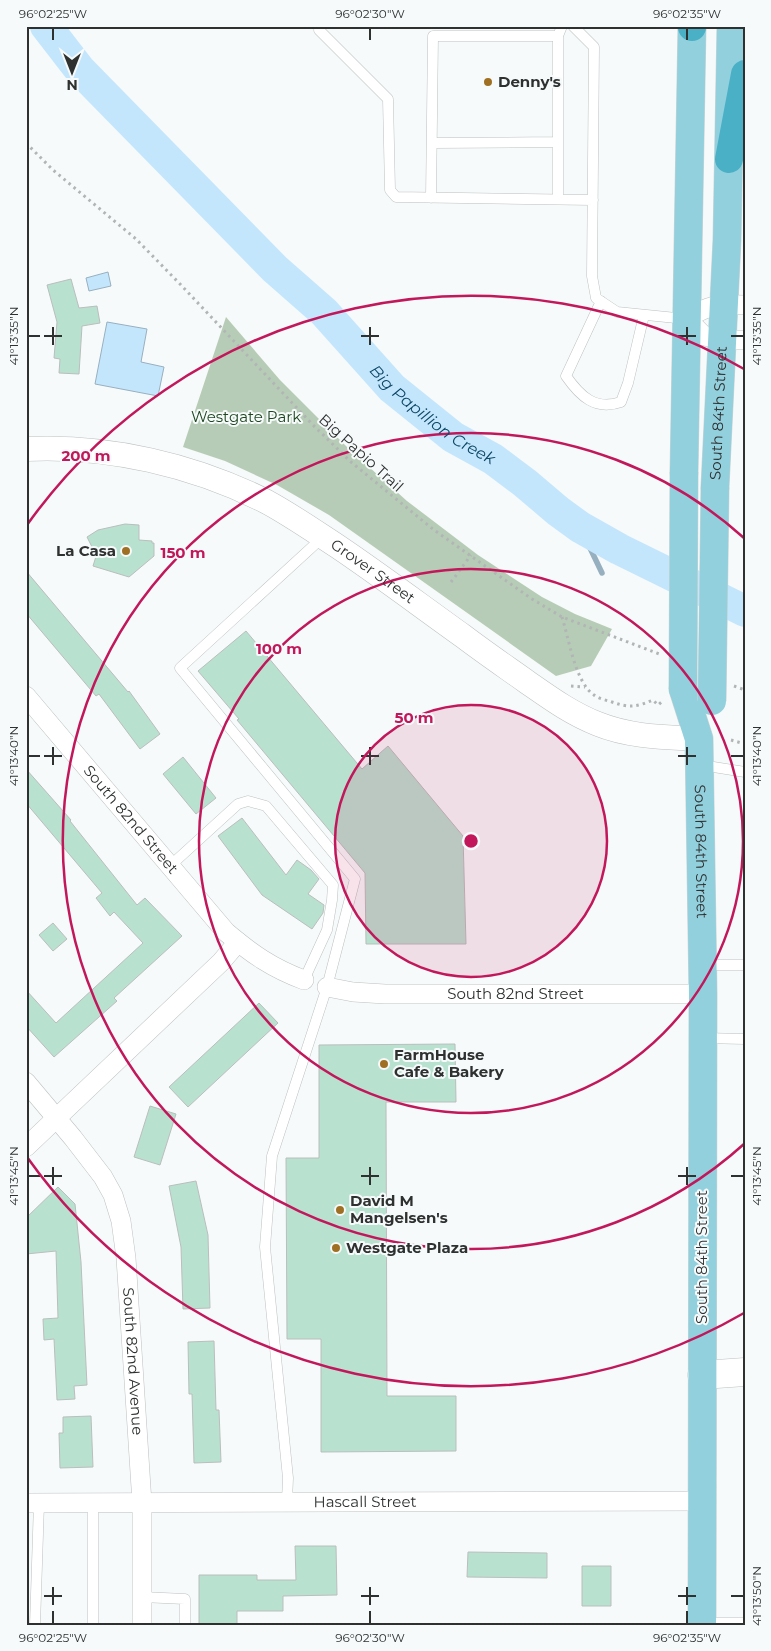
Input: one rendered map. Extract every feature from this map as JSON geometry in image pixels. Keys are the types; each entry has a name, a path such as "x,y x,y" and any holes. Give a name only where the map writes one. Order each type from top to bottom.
{"highway":[{"path":"729,159 745,74"}],"main road":[{"name":"South 84th Street","path":"692,26 684,472 683,690 699,752 703,965 702,1624"},
{"name":"South 84th Street","path":"699,752 719,692 715,487 734,340 734,305 727,240 731,26"},
{"path":"702,1375 745,1372"}],"street":[{"path":"734,305 702,308 687,319 704,336 734,340"},
{"name":"Grover Street","path":"26,449 71,449 160,463 203,475 267,502 376,573 570,712 599,725 628,734 699,752"},
{"name":"South 82nd Street","path":"26,696 226,932 256,957 288,974 304,980"},
{"path":"26,1147 221,962 238,942"},
{"name":"South 82nd Street","path":"327,987 353,992 385,994 703,994"},
{"name":"South 82nd Avenue","path":"26,1082 103,1177 113,1195 121,1221 126,1258 142,1503 142,1625"},
{"name":"Hascall Street","path":"32,1503 702,1501"}],"lane":[{"path":"573,26 594,47 592,276 596,298 617,312 687,319"},
{"path":"319,30 388,99 390,190 396,196 593,200"},
{"path":"432,198 433,36 560,31 558,199"},
{"path":"433,143 558,142"},
{"path":"601,301 566,376 576,390 587,400 609,406 620,402 628,383 644,315"},
{"path":"287,1501 288,1478 265,1247 272,1156 327,987 355,879 180,668 323,537"},
{"path":"699,752 745,772"},
{"path":"170,866 238,804 248,801 266,806 333,885 327,930 304,980"},
{"path":"703,965 745,965"},
{"path":"703,1038 745,1039"},
{"path":"32,1503 35,1625"},
{"path":"93,1503 93,1625"},
{"path":"142,1597 185,1599 185,1625"},
{"path":"702,1624 745,1623"}],"path":[{"name":"Big Papio Trail","path":"26,143 53,170 136,239 182,284 312,424 351,462 434,530 532,599 562,617 667,657"},
{"path":"451,582 470,556"},
{"path":"562,617 579,674 585,687 590,692 595,696 624,706 638,706 653,700 658,705"},
{"path":"719,692 745,690"},
{"path":"731,740 745,744"}],"green space":[{"name":"Westgate Park","path":"226,317 280,380 349,449 407,501 478,555 542,597 575,614 612,629 591,666 556,676 329,515 277,485 225,461 183,447"}],"water":[{"path":"108,272 111,286 89,291 86,278"},
{"path":"107,322 147,329 141,362 164,367 158,396 95,384"}],"building":[{"path":"71,279 79,308 97,306 100,323 82,326 79,374 59,373 60,359 54,358 57,322 47,285"},
{"name":"La Casa","path":"125,524 139,525 139,540 152,541 154,543 154,556 129,577 93,566 98,550 93,549 87,537 98,530"},
{"path":"26,571 129,691 160,734 140,749 99,694 96,696 26,613"},
{"path":"246,631 362,769 388,746 463,836 466,944 366,944 365,873 198,671"},
{"path":"183,757 216,798 196,814 163,774"},
{"path":"26,769 71,820 137,905 145,898 182,936 114,998 117,1001 54,1057 26,1026 26,990 56,1023 143,943 114,912 110,916 96,898 102,893 26,803"},
{"path":"242,818 286,875 297,860 311,870 319,879 308,894 324,905 323,913 312,929 262,895 218,836"},
{"path":"53,923 67,939 53,951 39,935"},
{"path":"259,1003 278,1023 188,1107 169,1087"},
{"name":"Westgate Plaza","path":"455,1044 456,1102 386,1102 387,1396 456,1396 456,1451 321,1452 321,1339 287,1339 286,1158 319,1158 319,1045"},
{"path":"150,1106 176,1114 160,1165 134,1157"},
{"path":"196,1181 208,1235 210,1308 183,1309 181,1247 169,1186"},
{"path":"58,1187 75,1204 81,1262 87,1385 74,1386 75,1399 57,1400 54,1339 44,1340 43,1319 58,1318 56,1251 26,1254 26,1218"},
{"path":"214,1341 216,1410 219,1410 221,1462 194,1463 192,1394 189,1394 188,1342"},
{"path":"91,1416 93,1467 60,1468 59,1433 63,1433 63,1417"},
{"path":"295,1546 336,1546 337,1595 283,1596 283,1611 237,1611 237,1625 199,1625 199,1575 257,1575 257,1580 296,1580"},
{"path":"468,1552 547,1553 547,1578 467,1577"},
{"path":"582,1566 611,1566 611,1606 582,1606"}],"waterway":[{"name":"Big Papillion Creek","path":"46,26 80,70 275,269 324,312 392,388 453,437 493,459 580,527 619,549 745,611"},
{"path":"580,527 602,573"}],"place":[{"name":"Denny's","path":"488,82"},
{"name":"La Casa","path":"126,551"},
{"name":"FarmHouse Cafe & Bakery","path":"384,1064"},
{"name":"David M Mangelsen's","path":"340,1210"},
{"name":"Westgate Plaza","path":"336,1248"}]}
